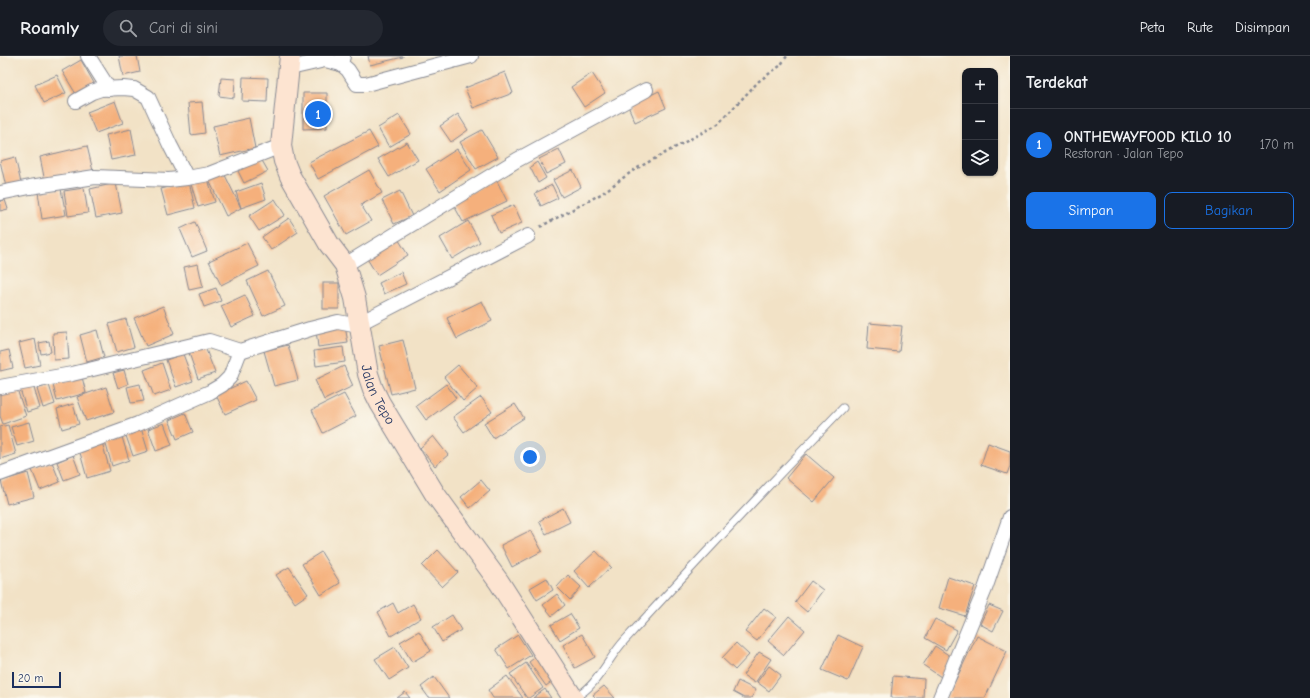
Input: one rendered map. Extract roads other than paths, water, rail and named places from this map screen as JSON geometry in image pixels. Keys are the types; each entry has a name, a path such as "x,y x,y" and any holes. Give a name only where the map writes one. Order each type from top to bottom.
{"street":[{"path":"88,56 109,89"},
{"path":"290,62 342,60 357,84 366,84 471,56"},
{"name":"Jalan Tepo","path":"290,62 281,146 284,161 290,176 329,244 345,265 355,298 368,374 373,389 435,494 499,582 573,698"},
{"path":"76,101 100,89 134,89 148,97 187,178"},
{"path":"345,265 518,160 646,90"},
{"path":"0,193 95,177 169,180 187,178 209,174 281,146"},
{"path":"0,387 72,374 209,341 240,351 310,328 338,322 360,324 528,236"},
{"path":"0,474 138,424 222,385 230,377 240,351"},
{"path":"940,698 980,602 1010,517"}],"lane":[{"path":"573,698 581,695 593,682 618,647 843,408"}],"place":[{"name":"ONTHEWAYFOOD KILO 10","path":"318,114"}]}
